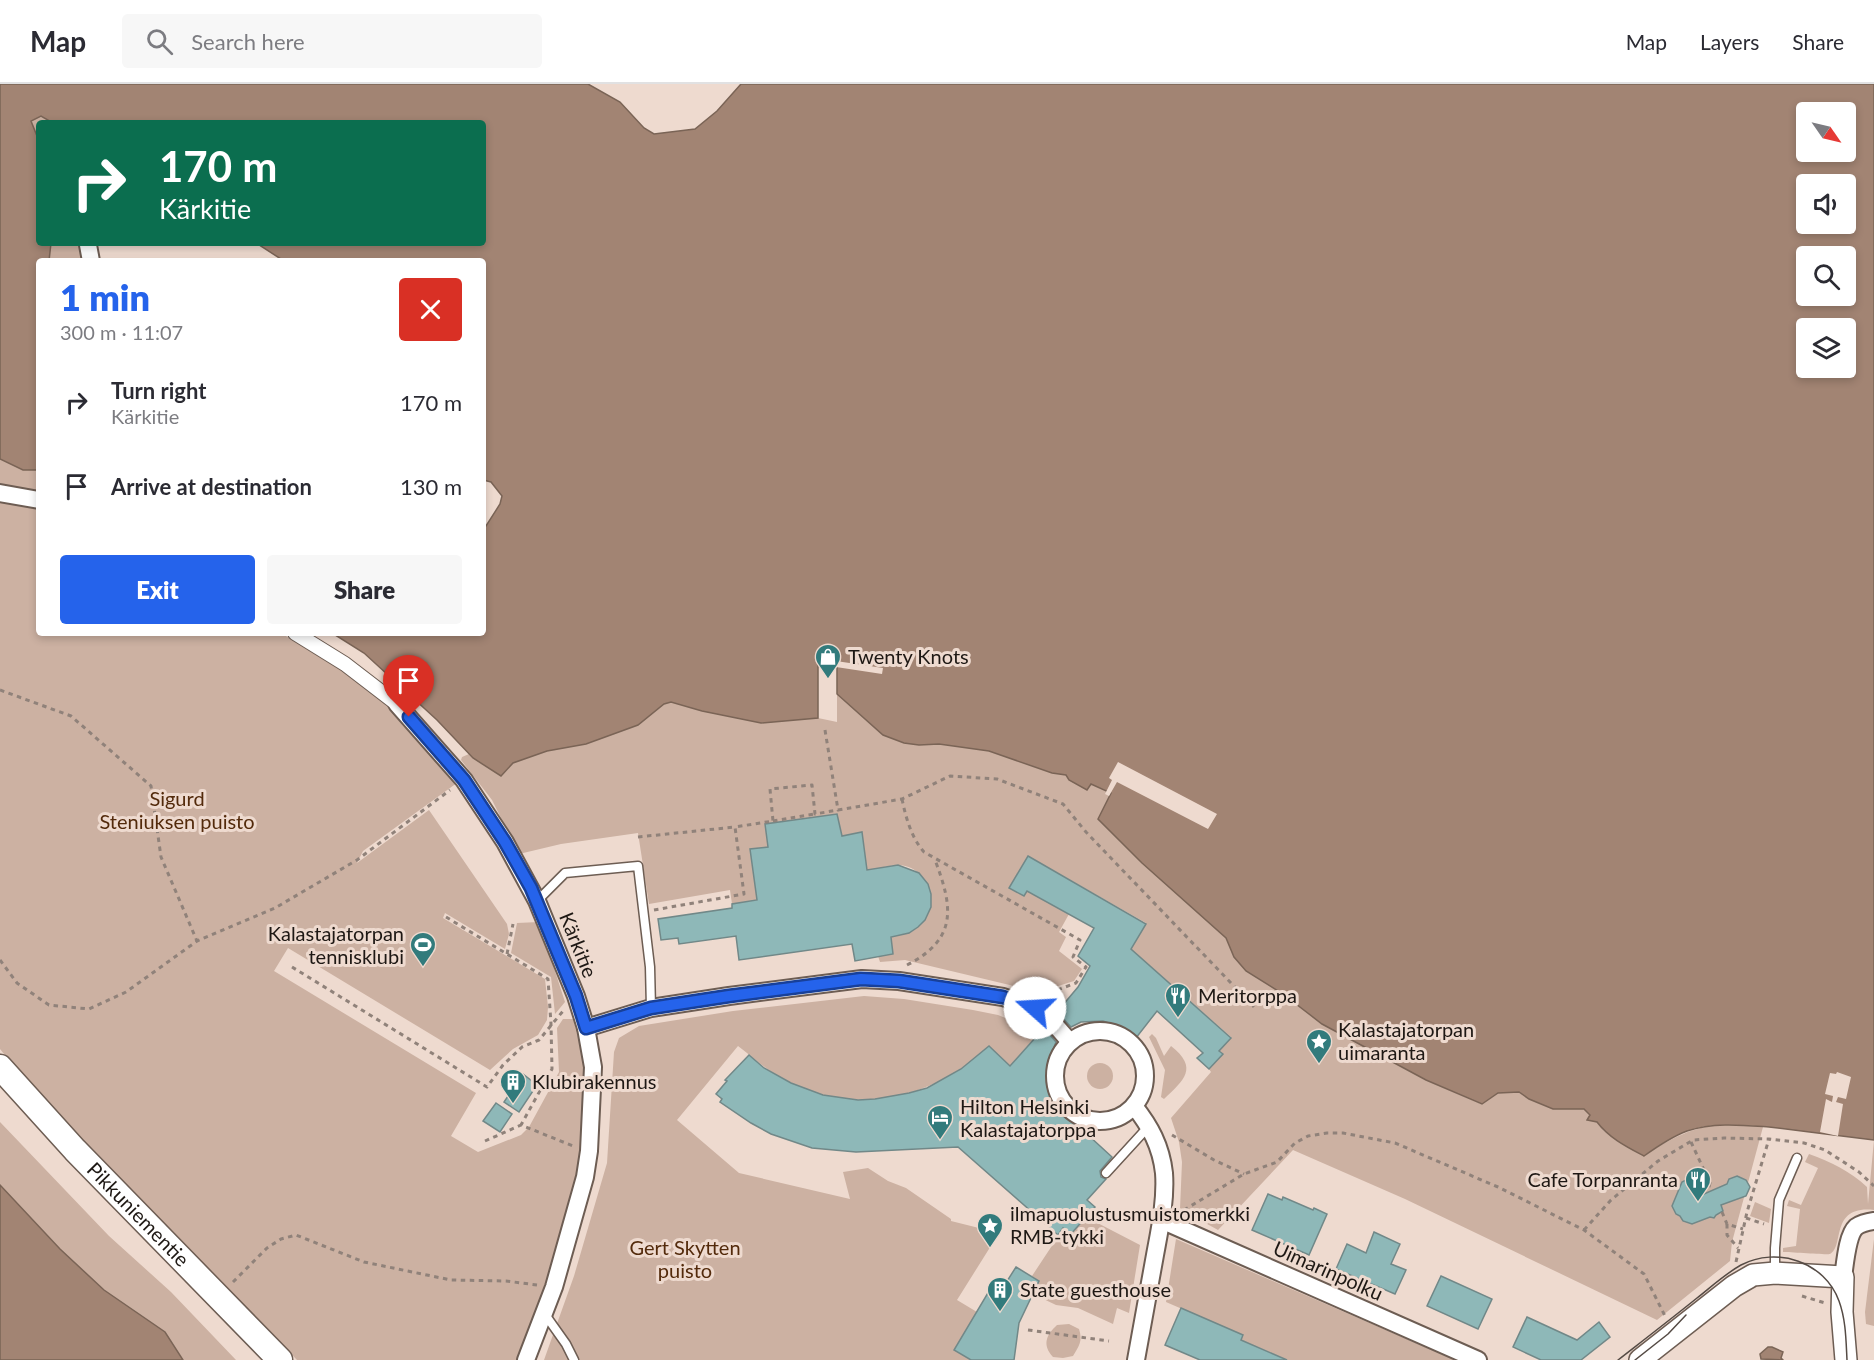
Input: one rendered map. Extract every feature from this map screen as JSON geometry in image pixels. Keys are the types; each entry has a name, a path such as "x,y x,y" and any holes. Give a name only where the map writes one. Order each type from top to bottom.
{"main road":[{"name":"Pikkuniementie","path":"0,1067 75,1150 280,1360"}],"street":[{"path":"0,493 36,499"},
{"name":"Kärkitie","path":"301,636 345,664 397,704 464,780 505,842 537,900 576,996 586,1028 593,1066 590,1151 585,1177 554,1287 526,1360"},
{"path":"586,1028 651,1008 861,979 899,981 1003,997 1035,1008 1050,1019 1070,1042"},
{"path":"1102,1030 1119,1035 1134,1046 1141,1056 1145,1069 1145,1082 1142,1094 1124,1115 1113,1120 1089,1120 1077,1115 1066,1106 1059,1095 1055,1074 1061,1053 1070,1042 1088,1032 1102,1030"},
{"path":"1134,1106 1150,1126 1164,1171 1161,1220 1136,1360"},
{"name":"Uimarinpolku","path":"1161,1220 1478,1360"},
{"path":"1846,1360 1842,1318 1843,1277 1848,1246 1854,1229 1863,1223 1874,1221"},
{"path":"1640,1360 1734,1286 1753,1275 1843,1277"}],"lane":[{"path":"537,900 565,873 638,866 650,967 651,1008"},
{"path":"1106,1173 1150,1126"},
{"path":"1775,1274 1779,1200 1797,1158"},
{"path":"544,1313 566,1344 574,1360"}],"path":[{"path":"0,690 71,716 151,786 161,857 197,941"},
{"path":"825,730 838,810"},
{"path":"638,837 735,827 902,799 950,776 997,779 1063,804 1086,832 1254,1007"},
{"path":"0,960 17,983 49,1005 89,1009 126,992 197,941 274,908 357,860 464,780"},
{"path":"774,821 770,789 812,784 814,814"},
{"path":"902,799 909,826 924,852 1080,940 1073,957 1086,967 1076,983 1039,997"},
{"path":"650,911 744,894 735,827"},
{"path":"906,966 921,958 939,941 946,926 949,904 934,858"},
{"path":"446,917 548,979 552,1024 552,1069 521,1125 485,1141"},
{"path":"507,954 513,924"},
{"path":"292,967 487,1087 503,1065 522,1047 539,1040 576,996"},
{"path":"521,1125 590,1151"},
{"path":"1178,1214 1244,1174 1276,1162 1295,1143 1308,1136 1343,1133 1395,1143 1498,1187 1584,1230 1644,1274 1665,1316"},
{"path":"1173,1136 1214,1160 1244,1174"},
{"path":"1584,1230 1611,1200 1650,1168 1691,1142 1724,1138 1769,1139 1804,1143 1825,1150 1859,1172 1874,1186"},
{"path":"1737,1262 1743,1229 1769,1139"},
{"path":"1691,1142 1710,1183 1708,1191"},
{"path":"1722,1212 1727,1224 1727,1235 1739,1249"},
{"path":"1746,1218 1776,1229"},
{"path":"1727,1224 1743,1229"},
{"path":"232,1283 267,1248 281,1239 296,1235 364,1262 451,1280 506,1281 554,1287"},
{"path":"1794,1295 1825,1303"},
{"path":"1028,1330 1109,1341"}],"green space":[{"path":"41,116 48,120 36,120 36,134 30,121"},
{"path":"51,246 91,246 85,258 49,258"},
{"path":"36,448 36,492 0,486 0,459 29,455"},
{"name":"Sigurd Steniuksen puisto","path":"0,501 36,507 36,636 286,636 352,677 389,706 461,780 363,851 357,863 429,810 507,924 509,934 505,949 445,913 443,918 545,979 547,1020 538,1035 513,1049 490,1070 288,948 274,971 476,1093 451,1136 478,1152 521,1135 529,1127 559,1072 557,1028 563,1019 573,1019 585,1059 586,1140 551,1284 524,1360 297,1360 32,1089 0,1049"},
{"path":"337,636 448,636 717,643 820,657 818,657 818,718 837,722 837,694 883,734 919,745 939,744 989,751 1067,775 1087,789 1091,783 1111,794 1142,863 1226,938 1234,957 1246,971 1283,994 1322,1024 1426,1080 1481,1104 1498,1093 1519,1092 1553,1109 1584,1109 1591,1115 1588,1120 1597,1122 1604,1131 1644,1156 1672,1139 1703,1127 1739,1124 1763,1127 1732,1242 1730,1261 1657,1320 1405,1199 1293,1150 1218,1230 1180,1209 1182,1162 1179,1142 1171,1118 1211,1072 1209,1069 1223,1054 1219,1051 1231,1037 1131,949 1146,923 1028,856 1009,888 1024,896 1027,891 1069,914 1059,932 1066,937 1059,951 1082,969 1074,981 1039,992 905,960 880,962 878,956 891,937 911,932 925,920 930,910 929,890 925,880 909,867 887,866 878,874 868,875 861,832 842,836 837,814 765,824 768,847 750,849 757,900 732,904 730,890 649,904 638,833 561,844 519,854 492,800 461,760 469,754 437,720 364,653"},
{"path":"539,922 565,1002 555,1014 551,977 511,953 517,923"},
{"name":"Gert Skytten puisto","path":"864,996 904,999 973,1010 998,1015 1042,1029 1010,1066 989,1046 968,1064 921,1089 870,1100 843,1099 817,1093 791,1083 770,1071 738,1046 677,1120 739,1173 850,1199 843,1172 868,1168 888,1181 906,1188 951,1221 999,1233 957,1300 977,1312 954,1350 971,1360 544,1360 574,1276 607,1163 614,1052 619,1038 639,1026 733,1011"},
{"path":"1152,1034 1164,1056 1171,1046 1185,1061 1186,1074 1164,1099 1161,1097 1165,1070 1149,1037"},
{"path":"1100,1063 1109,1067 1113,1076 1109,1085 1100,1089 1091,1085 1087,1076 1091,1067"},
{"path":"0,1122 109,1236 171,1292 236,1360 128,1360 0,1274"},
{"path":"1874,1140 1874,1210 1860,1210 1850,1214 1844,1220 1837,1243 1830,1254 1783,1252 1783,1248 1796,1246 1800,1209 1787,1206 1789,1200 1801,1205 1818,1168 1805,1162 1809,1154 1825,1160 1861,1181 1867,1187 1868,1204"},
{"path":"1755,1202 1771,1209 1769,1223 1750,1216"},
{"path":"1086,1217 1140,1245 1129,1313 1117,1308 1113,1324 1078,1308 1056,1305 1033,1294 1039,1281 1032,1276 1063,1229 1070,1234"},
{"path":"1176,1239 1455,1360 1287,1360 1241,1340 1242,1335 1166,1302"},
{"path":"1874,1239 1874,1326 1866,1324 1865,1312"},
{"path":"1069,1324 1079,1329 1081,1337 1079,1346 1073,1356 1053,1357 1047,1348 1048,1336 1057,1325"}],"shaded area":[{"path":"0,84 588,84 620,102 644,128 654,134 695,129 717,111 741,84 1874,84 1874,1140 1769,1127 1718,1125 1681,1133 1644,1156 1625,1146 1597,1122 1587,1120 1590,1115 1584,1109 1553,1109 1519,1092 1498,1093 1482,1104 1426,1080 1322,1024 1283,994 1246,971 1234,957 1226,938 1142,863 1098,819 1111,793 1091,784 1087,790 1069,780 1066,775 1052,773 989,751 939,744 904,743 883,735 837,694 835,654 821,654 818,657 818,718 761,723 671,702 664,704 638,725 586,744 547,751 513,763 501,776 473,758 437,720 364,653 337,636 486,636 486,526 500,504 502,496 491,482 486,481 486,258 279,258 261,246 486,246 486,120 48,120 41,116 31,121 36,134 36,246 51,246 49,258 36,258 36,470 23,470 0,459"},
{"path":"0,1185 60,1249 104,1290 165,1332 183,1360 0,1360"},
{"path":"1768,1347 1783,1352 1781,1358 1783,1360 1761,1359 1760,1354"}],"pier":[{"path":"836,661 883,668 882,674 836,667"},
{"path":"1118,762 1217,814 1208,829 1117,782 1109,796 1105,794 1112,780 1109,778"},
{"path":"1837,1072 1851,1077 1846,1099 1838,1097 1836,1102 1843,1104 1838,1136 1820,1132 1826,1099 1832,1102 1833,1096 1825,1094 1830,1073 1836,1074"}],"building":[{"path":"837,814 842,836 862,832 867,870 898,865 919,873 928,884 931,907 925,920 909,933 891,937 893,954 855,961 852,944 739,960 736,936 679,944 678,938 661,940 658,919 732,908 732,904 757,900 750,849 768,847 765,824"},
{"path":"1028,856 1146,924 1131,949 1231,1038 1219,1051 1223,1054 1209,1069 1197,1058 1203,1053 1157,1011 1136,1038 1126,1029 1103,1021 1081,1022 1071,1027 1057,1012 1078,987 1090,966 1078,956 1094,928 1027,891 1024,896 1009,888"},
{"name":"Hilton Helsinki Kalastajatorppa","path":"1044,1028 1056,1042 1047,1065 1047,1086 1052,1098 1066,1116 1089,1126 1088,1135 1112,1157 1100,1171 1101,1177 1106,1179 1087,1200 1095,1207 1070,1235 1063,1228 1058,1235 958,1147 856,1152 812,1148 771,1134 751,1123 720,1102 722,1099 716,1094 727,1081 725,1080 749,1055 764,1068 791,1083 823,1095 858,1100 909,1093 927,1088 961,1069 989,1046 1010,1066"},
{"path":"523,1074 537,1085 519,1112 504,1102"},
{"path":"496,1103 512,1114 500,1132 483,1121"},
{"name":"Cafe Torpanranta","path":"1737,1176 1746,1180 1750,1187 1746,1196 1721,1205 1723,1211 1714,1218 1710,1217 1692,1224 1683,1221 1676,1214 1672,1206 1682,1182 1690,1178 1699,1181 1704,1194 1727,1184 1729,1179"},
{"path":"1268,1194 1282,1200 1283,1197 1327,1214 1309,1255 1252,1230"},
{"path":"1374,1232 1400,1244 1391,1264 1406,1270 1395,1294 1336,1269 1347,1244 1366,1253"},
{"name":"State guesthouse","path":"1016,1267 1039,1281 1019,1323 1014,1360 971,1360 954,1350 995,1281 1004,1286"},
{"path":"1441,1276 1492,1299 1478,1329 1427,1306"},
{"path":"1181,1308 1243,1335 1241,1340 1287,1360 1200,1360 1165,1345"},
{"path":"1527,1317 1577,1340 1599,1322 1610,1337 1581,1360 1541,1360 1513,1347"}],"tram line":[{"path":"1618,1360 1729,1272 1755,1259 1770,1257 1798,1261 1811,1267 1832,1287 1843,1316 1847,1360"},
{"path":"1635,1360 1668,1334 1686,1315"}],"place":[{"name":"Twenty Knots","path":"828,680"},
{"name":"Kalastajatorpan tennisklubi","path":"423,968"},
{"name":"Meritorppa","path":"1178,1019"},
{"name":"Kalastajatorpan uimaranta","path":"1319,1065"},
{"name":"Klubirakennus","path":"513,1105"},
{"name":"Hilton Helsinki Kalastajatorppa","path":"940,1141"},
{"name":"Cafe Torpanranta","path":"1698,1203"},
{"name":"ilmapuolustusmuistomerkki RMB-tykki","path":"990,1249"},
{"name":"State guesthouse","path":"1000,1313"}],"route":[{"path":"409,717 464,780 505,842 537,900 576,996 586,1028 651,1008 861,979 899,981 1003,997 1035,1008"}]}
